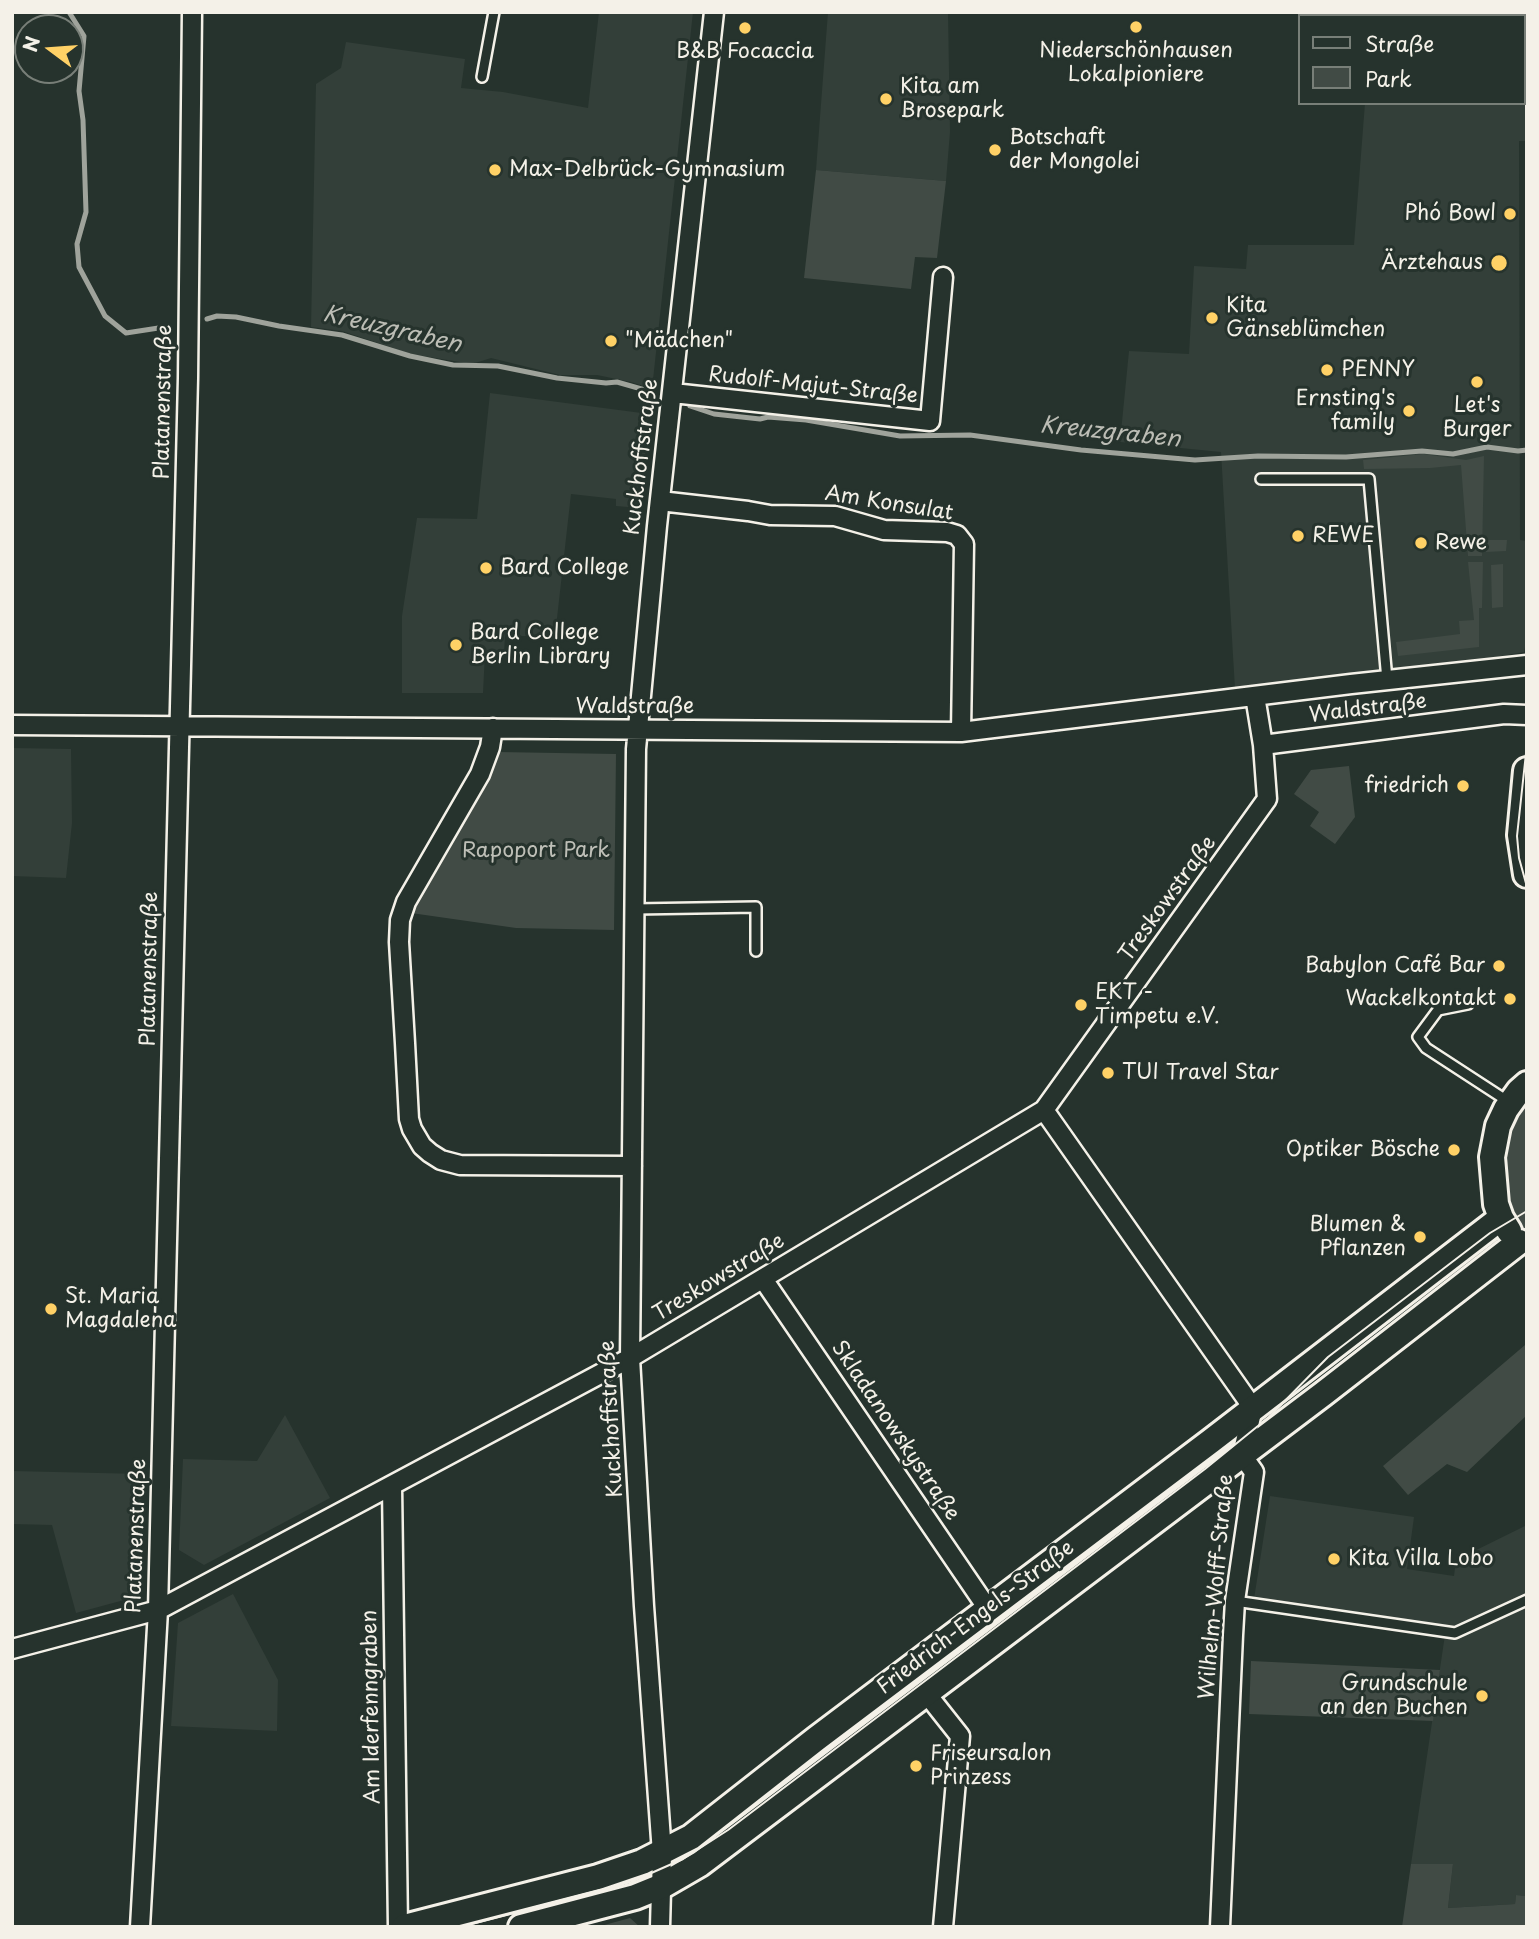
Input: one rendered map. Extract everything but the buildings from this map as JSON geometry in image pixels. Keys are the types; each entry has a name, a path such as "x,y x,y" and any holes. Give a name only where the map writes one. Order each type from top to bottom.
{"main road":[{"path":"1527,771 1521,835 1527,874"},
{"path":"1523,1245 1502,1218 1496,1203 1492,1157 1498,1126 1510,1103 1527,1084"},
{"name":"Friedrich-Engels-Straße","path":"404,1927 598,1877 635,1865 691,1837 1502,1218"},
{"name":"Friedrich-Engels-Straße","path":"521,1927 645,1894 700,1864 1523,1245"}],"street":[{"name":"Platanenstraße","path":"140,1927 158,1610 188,378 192,12"},
{"name":"Kuckhoffstraße","path":"660,1927 662,1853 643,1592 630,1358 635,748 714,12"},
{"name":"Rudolf-Majut-Straße","path":"673,393 930,421 943,277"},
{"name":"Am Konsulat","path":"660,501 770,516 835,516 884,530 947,532 957,535 964,544 961,733"},
{"name":"Waldstraße","path":"12,725 961,733 1527,665"},
{"path":"1255,696 1263,745"},
{"name":"Waldstraße","path":"1263,745 1504,714 1527,715"},
{"path":"492,728 480,774 406,902 400,920 409,1119 412,1129 422,1146 430,1153 441,1160 460,1165 632,1166"},
{"name":"Treskowstraße","path":"12,1649 158,1610 630,1358 1045,1110 1267,799 1263,745"},
{"path":"1045,1110 1253,1408"},
{"name":"Skladanowskystraße","path":"763,1279 988,1609"},
{"name":"Wilhelm-Wolff-Straße","path":"1220,1927 1235,1601 1254,1472 1242,1455 1253,1408"},
{"name":"Am Iderfenngraben","path":"392,1486 398,1927"},
{"path":"926,1693 960,1736 943,1927"}],"lane":[{"path":"482,77 494,12"},
{"path":"1261,479 1369,480 1387,680"},
{"path":"635,909 756,907 756,951"},
{"path":"1468,1004 1438,1010 1418,1037 1426,1048 1510,1103"},
{"path":"1235,1601 1455,1633 1527,1600"}],"shaded area":[{"name":"Max-Delbrück-Gymnasium","path":"599,12 693,12 652,389 597,375 560,375 491,358 472,364 411,354 342,331 311,327 316,84 341,68 346,42 465,59 461,88 503,92 588,108"},
{"name":"Kita am Brosepark","path":"828,12 948,12 950,132 946,181 816,170"},
{"path":"1525,99 1527,141 1519,141 1520,540 1527,541 1527,638 1524,652 1235,689 1221,452 1120,442 1129,351 1189,354 1194,266 1246,269 1248,245 1354,245 1365,105 1525,105"},
{"name":"Bard College","path":"490,393 649,414 640,508 616,506 616,499 571,494 555,636 505,636 504,653 485,653 483,693 402,693 402,616 417,518 477,519"},
{"path":"12,748 71,749 72,823 66,878 12,876"},
{"path":"285,1415 330,1498 204,1565 179,1550 183,1459 257,1461"},
{"path":"12,1471 142,1474 139,1596 76,1613 52,1525 12,1524"},
{"name":"Grundschule an den Buchen","path":"1270,1496 1414,1517 1407,1569 1454,1576 1456,1560 1527,1525 1527,1896 1516,1895 1515,1904 1448,1908 1453,1864 1411,1864 1446,1628 1254,1599"},
{"path":"233,1594 278,1680 277,1731 171,1726 178,1623"}],"green space":[{"path":"1501,12 1503,14 1437,14"},
{"path":"816,170 946,181 937,258 915,257 911,289 804,278"},
{"path":"1423,454 1466,460 1484,456 1482,556 1468,556 1461,465 1364,469 1363,460"},
{"path":"1487,540 1507,540 1506,551 1486,552"},
{"path":"1468,562 1483,562 1479,647 1398,656 1396,642 1460,634 1459,621 1474,620"},
{"path":"1503,564 1503,607 1492,608 1491,565"},
{"name":"Rapoport Park","path":"498,752 616,754 614,930 516,928 411,913 416,898 480,793"},
{"path":"1349,766 1355,817 1335,844 1310,826 1319,812 1294,794 1311,770"},
{"path":"1527,1093 1527,1233 1516,1221 1509,1207 1501,1147"},
{"path":"1525,1345 1527,1415 1467,1472 1447,1464 1408,1495 1383,1466"},
{"path":"1195,1462 1200,1468 1015,1608 1010,1601"},
{"path":"1003,1606 1008,1613 899,1696 894,1689"},
{"path":"1251,1661 1440,1670 1433,1721 1249,1714"},
{"path":"888,1695 892,1701 699,1845"},
{"path":"1411,1864 1453,1864 1448,1908 1515,1904 1516,1895 1527,1896 1527,1927 1402,1927"},
{"path":"630,1918 640,1927 597,1927"}],"waterway":[{"name":"Kreuzgraben","path":"69,12 84,36 79,91 83,120 86,212 77,244 79,267 105,316 126,333 165,327"},
{"name":"Kreuzgraben","path":"207,319 217,316 236,317 342,335 410,356 453,365 498,366 557,378 617,382 652,392"},
{"name":"Kreuzgraben","path":"690,406 714,414 806,420 900,436 970,435 1081,450 1195,460 1258,456 1346,457 1422,451 1453,454 1487,447 1527,450"}],"tram line":[{"path":"1527,744 1517,836 1519,858 1527,887"},
{"path":"460,1927 631,1882 683,1859 728,1830 1205,1469 1269,1417 1328,1357 1490,1233 1527,1211"}],"place":[{"name":"Niederschönhausen Lokalpioniere","path":"1136,27"},
{"name":"B&B Focaccia","path":"745,28"},
{"name":"Kita am Brosepark","path":"886,99"},
{"name":"Botschaft der Mongolei","path":"995,150"},
{"name":"Max-Delbrück-Gymnasium","path":"495,170"},
{"name":"Phó Bowl","path":"1510,214"},
{"name":"Ärztehaus","path":"1499,263"},
{"name":"Kita Gänseblümchen","path":"1212,318"},
{"name":"\"Mädchen\"","path":"611,341"},
{"name":"PENNY","path":"1327,370"},
{"name":"Let's Burger","path":"1477,382"},
{"name":"Ernsting's family","path":"1409,411"},
{"name":"REWE","path":"1298,536"},
{"name":"Rewe","path":"1421,543"},
{"name":"Bard College","path":"486,568"},
{"name":"Bard College Berlin Library","path":"456,645"},
{"name":"friedrich","path":"1463,786"},
{"name":"Babylon Café Bar","path":"1499,966"},
{"name":"Wackelkontakt","path":"1510,999"},
{"name":"EKT - Timpetu e.V.","path":"1081,1005"},
{"name":"TUI Travel Star","path":"1108,1073"},
{"name":"Optiker Bösche","path":"1454,1150"},
{"name":"Blumen & Pflanzen","path":"1420,1237"},
{"name":"St. Maria Magdalena","path":"51,1309"},
{"name":"Kita Villa Lobo","path":"1334,1559"},
{"name":"Grundschule an den Buchen","path":"1482,1696"},
{"name":"Friseursalon Prinzess","path":"916,1766"}]}
